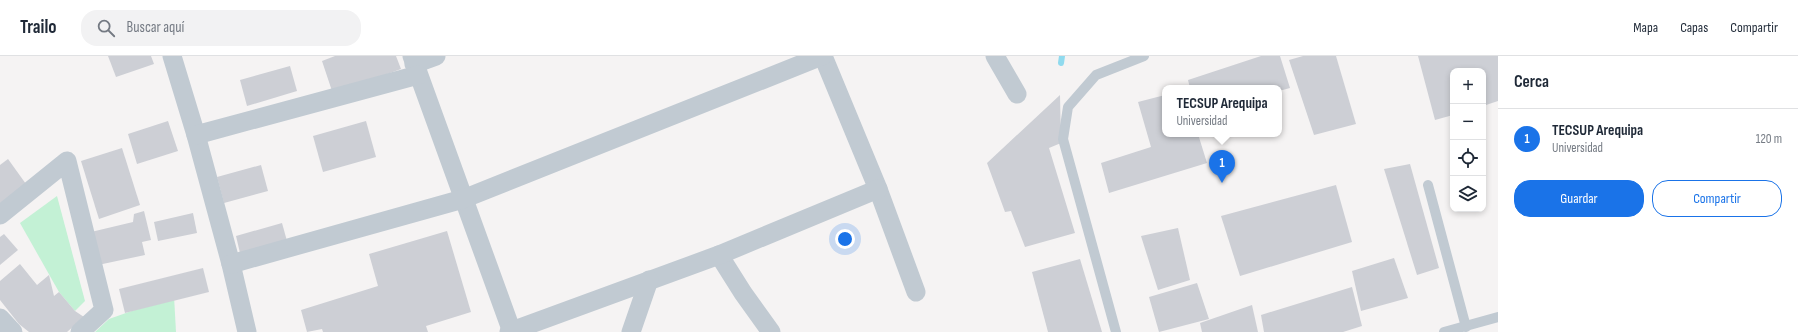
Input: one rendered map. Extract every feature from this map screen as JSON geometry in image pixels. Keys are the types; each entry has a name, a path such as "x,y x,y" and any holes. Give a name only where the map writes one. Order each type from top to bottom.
{"street":[{"path":"172,56 196,135 231,264 247,332"},
{"path":"196,135 415,65 436,56"},
{"path":"231,264 463,199 822,56 878,189 916,292"},
{"path":"995,56 1017,94"},
{"path":"415,65 511,332 719,255 878,189"},
{"path":"0,216 67,161 104,310 80,332"},
{"path":"719,255 743,293 771,332"},
{"path":"632,332 649,280"},
{"path":"0,318 13,332"}],"lane":[{"path":"1116,332 1063,138 1068,107 1096,74 1144,56"},
{"path":"1428,185 1464,330"},
{"path":"1444,332 1464,330 1498,317"}],"green space":[{"path":"57,196 85,301 75,311 59,292 20,223"},
{"path":"174,296 176,332 95,332 109,319"}],"building":[{"path":"108,56 151,56 154,64 116,77"},
{"path":"335,56 396,56 401,69 333,94 322,61"},
{"path":"1261,56 1280,56 1290,88 1282,90 1282,85 1189,85 1188,80"},
{"path":"1303,56 1336,56 1356,124 1314,135 1289,60"},
{"path":"1418,56 1498,56 1498,101 1486,105 1486,68 1450,68 1450,116 1435,120"},
{"path":"290,66 297,91 247,106 240,80"},
{"path":"1060,95 1061,143 1049,148 1075,233 1025,247 1011,211 1005,212 987,163"},
{"path":"1162,96 1162,137 1199,137 1207,163 1109,193 1101,163 1151,147 1138,102"},
{"path":"168,121 178,151 137,164 128,134"},
{"path":"366,121 376,157 323,172 313,136"},
{"path":"122,148 140,205 99,219 81,161"},
{"path":"8,159 26,184 0,209 0,165"},
{"path":"1410,164 1439,268 1417,275 1384,169"},
{"path":"261,165 268,191 224,203 217,177"},
{"path":"1336,185 1352,242 1240,276 1221,216"},
{"path":"144,211 151,240 142,242 145,255 98,265 91,232 133,222 134,214"},
{"path":"193,213 197,233 158,241 154,222"},
{"path":"282,223 287,241 240,253 236,236"},
{"path":"1178,228 1190,280 1158,290 1141,236"},
{"path":"447,231 471,312 426,326 428,332 323,332 322,329 307,332 301,310 378,286 369,254"},
{"path":"4,234 18,250 0,265 0,237"},
{"path":"1394,258 1408,298 1361,311 1352,271"},
{"path":"1080,259 1102,332 1048,332 1032,272"},
{"path":"20,264 37,285 49,275 54,296 59,292 75,311 84,317 67,332 29,332 19,324 0,300 0,281"},
{"path":"203,268 209,292 125,313 119,289"},
{"path":"1197,283 1209,319 1159,332 1149,297"},
{"path":"1352,287 1362,326 1343,332 1264,332 1261,315"},
{"path":"1252,305 1258,332 1202,332 1200,323"}],"waterway":[{"path":"1061,63 1062,56"}],"place":[{"name":"TECSUP Arequipa","path":"1222,183"}]}
